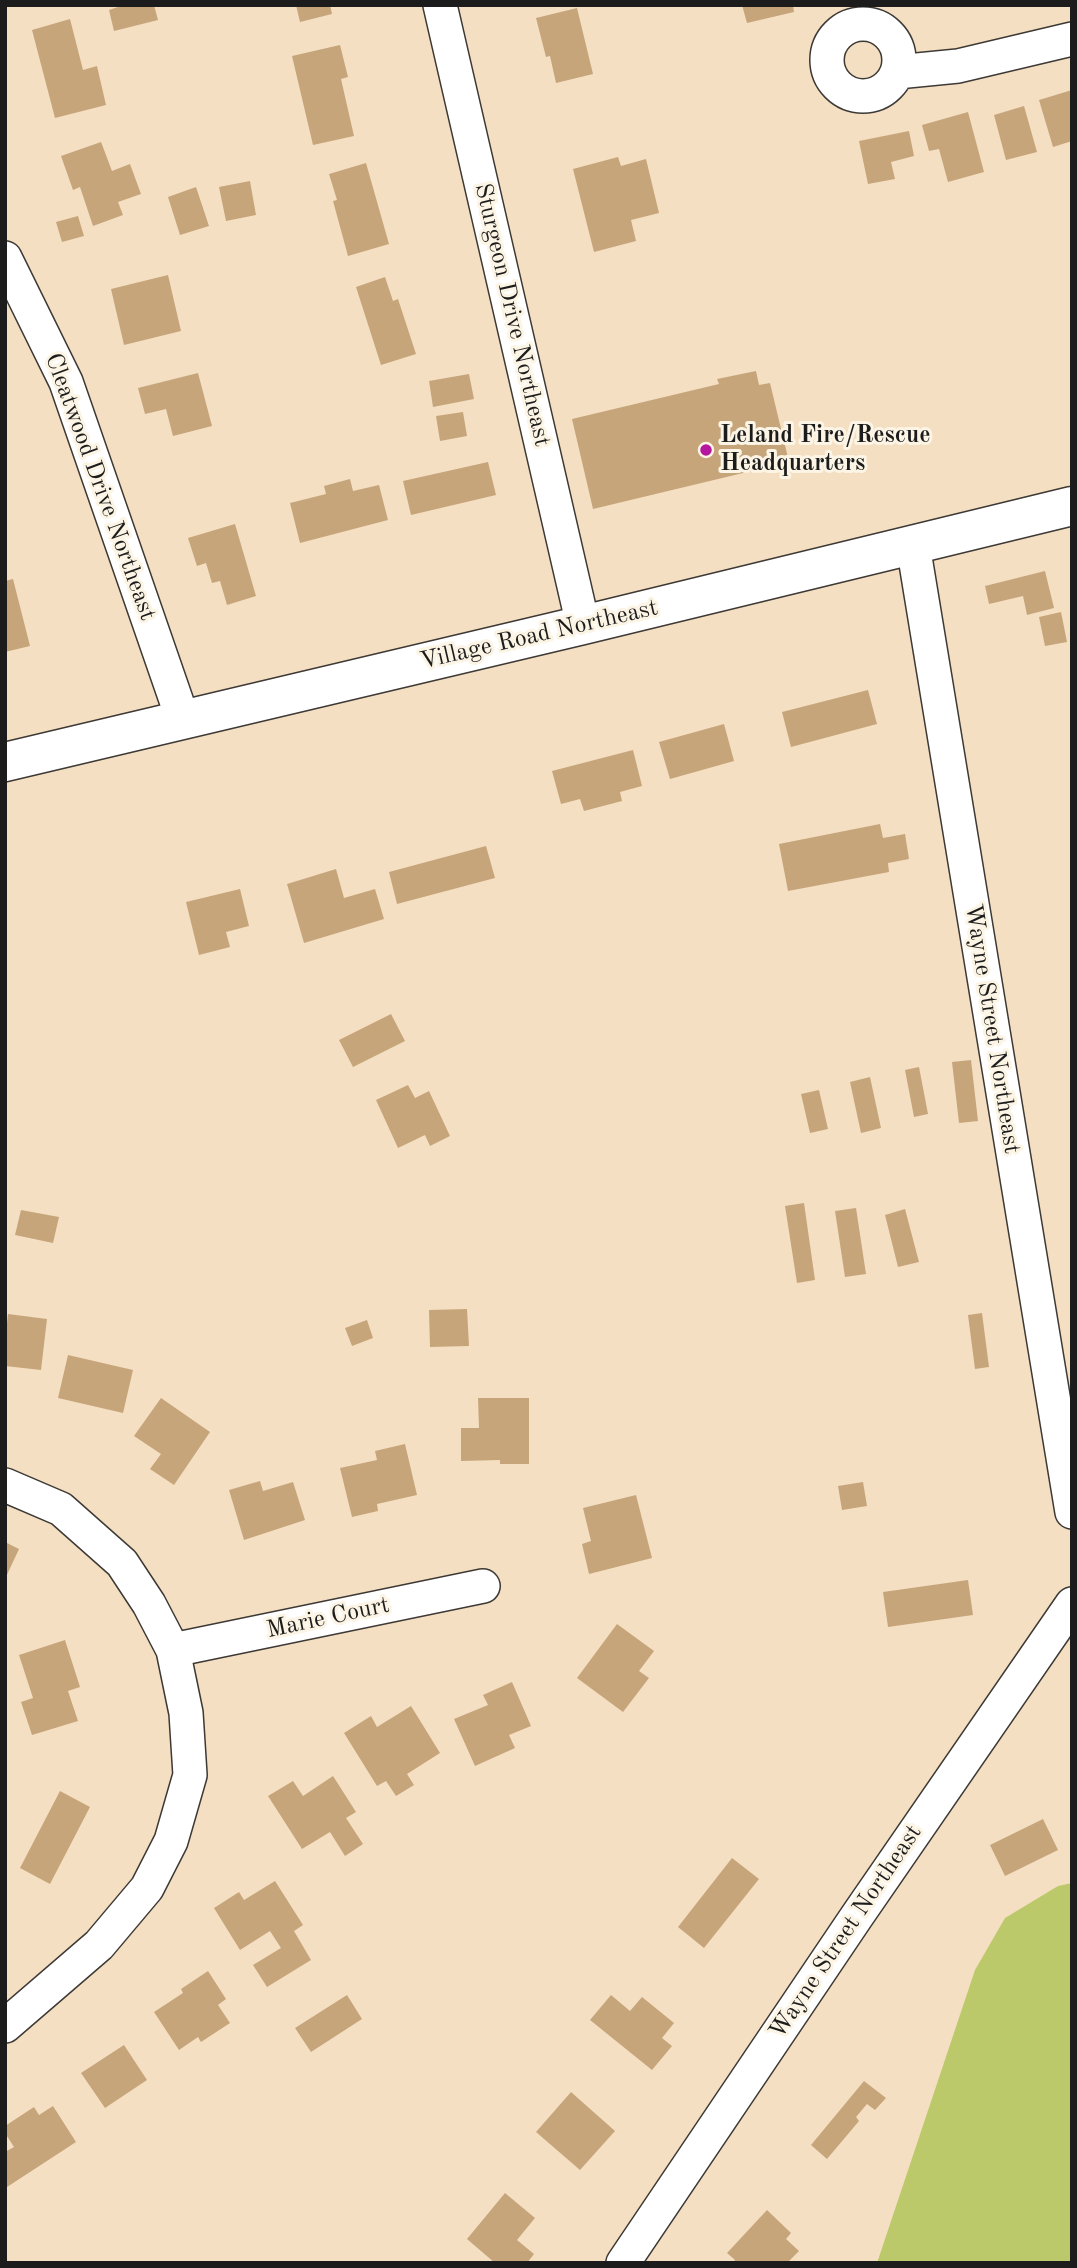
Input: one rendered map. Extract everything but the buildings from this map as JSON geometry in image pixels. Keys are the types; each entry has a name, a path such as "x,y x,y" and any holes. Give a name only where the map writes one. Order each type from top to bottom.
{"main road":[{"name":"Village Road Northeast","path":"5,762 1072,506"}],"street":[{"name":"Sturgeon Drive Northeast","path":"440,5 583,625"},
{"path":"850,15 882,29 898,50 897,72 891,83 877,94 864,97 849,94 838,87 826,66 827,51 832,40 850,15"},
{"path":"897,72 958,66 1072,39"},
{"name":"Cleatwood Drive Northeast","path":"5,258 66,382 183,720"},
{"name":"Wayne Street Northeast","path":"913,545 1072,1513"},
{"path":"5,1485 61,1509 122,1563 149,1604 173,1650 186,1713 190,1775 171,1841 147,1888 99,1945 5,2026"},
{"name":"Marie Court","path":"173,1650 483,1586"},
{"name":"Wayne Street Northeast","path":"623,2263 864,1905 1072,1604"}],"green space":[{"path":"1072,1883 1072,2263 877,2263 975,1970 1005,1918 1058,1886"}],"place":[{"name":"Leland Fire/Rescue Headquarters","path":"706,450"}]}
